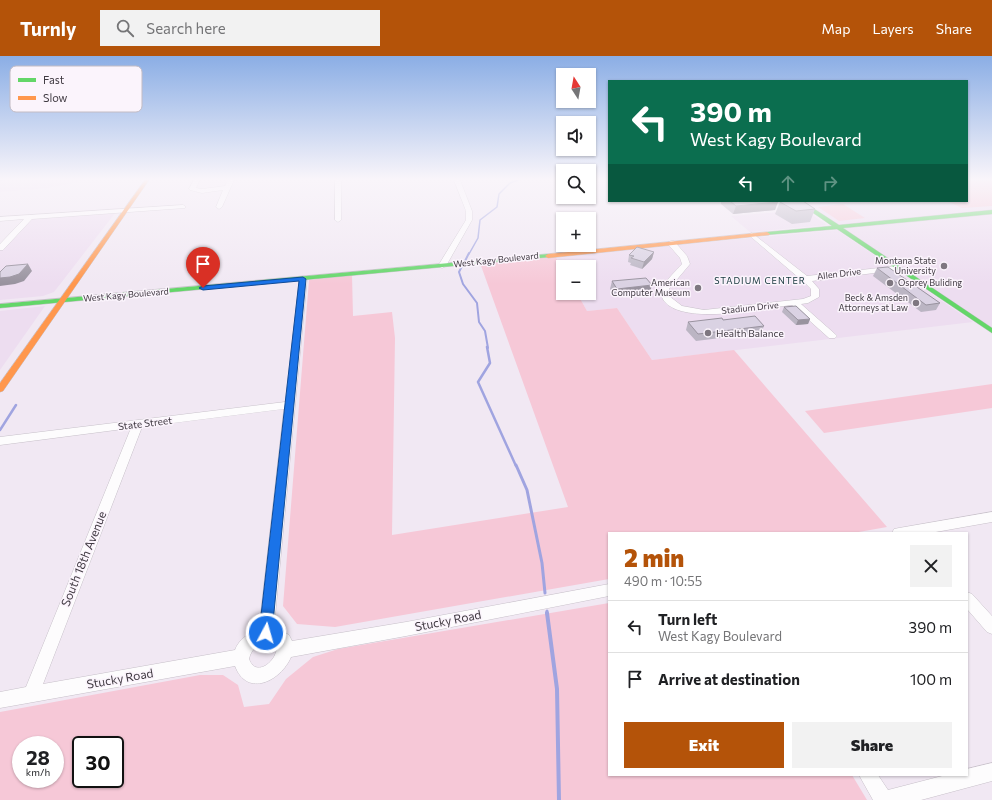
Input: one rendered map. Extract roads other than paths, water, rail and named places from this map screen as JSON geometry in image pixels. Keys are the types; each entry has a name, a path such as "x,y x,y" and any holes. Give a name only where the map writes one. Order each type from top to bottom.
{"main road":[{"path":"0,389 123,215"},
{"path":"820,215 992,332"},
{"name":"West Kagy Boulevard","path":"0,306 442,266 962,215"}],"street":[{"path":"0,219 61,215"},
{"path":"338,215 338,220"},
{"path":"442,266 469,220 469,215"},
{"path":"0,248 30,217"},
{"name":"Stadium Drive","path":"671,243 686,261 685,267 665,289 665,296 667,300 676,307 691,311 707,312 809,300 816,295 815,289 805,279 752,235"},
{"name":"Allen Drive","path":"805,279 897,268"},
{"path":"266,633 303,279"},
{"path":"795,302 832,336"},
{"name":"State Street","path":"0,441 289,405"},
{"name":"South 18th Avenue","path":"31,695 138,424"},
{"path":"910,532 992,516"},
{"name":"Stucky Road","path":"286,650 406,629 608,590"},
{"path":"968,600 992,627"},
{"path":"266,633 280,636 284,640 286,650 279,665 264,674 256,676 249,674 243,670 240,664 240,657 248,643 254,638 266,633"},
{"name":"Stucky Road","path":"0,700 240,657"},
{"path":"886,800 992,772"},
{"path":"869,776 883,800"}],"waterway":[{"path":"469,254 478,238 480,220 487,215"},
{"path":"465,261 469,253"},
{"path":"462,266 459,272 463,284 477,303 479,322 485,331 488,348"},
{"path":"487,347 490,363 478,382 516,466"},
{"path":"0,430 16,405"},
{"path":"516,465 527,490 542,563 545,593"},
{"path":"547,613 557,689 559,800"}],"place":[{"name":"Montana State University","path":"944,266"},
{"name":"Osprey Buliding","path":"890,283"},
{"name":"American Computer Museum","path":"698,288"},
{"name":"Beck & Amsden Attorneys at Law","path":"916,303"},
{"name":"Health Balance","path":"708,333"}],"district":[{"name":"STADIUM CENTER","path":"760,281"}]}
